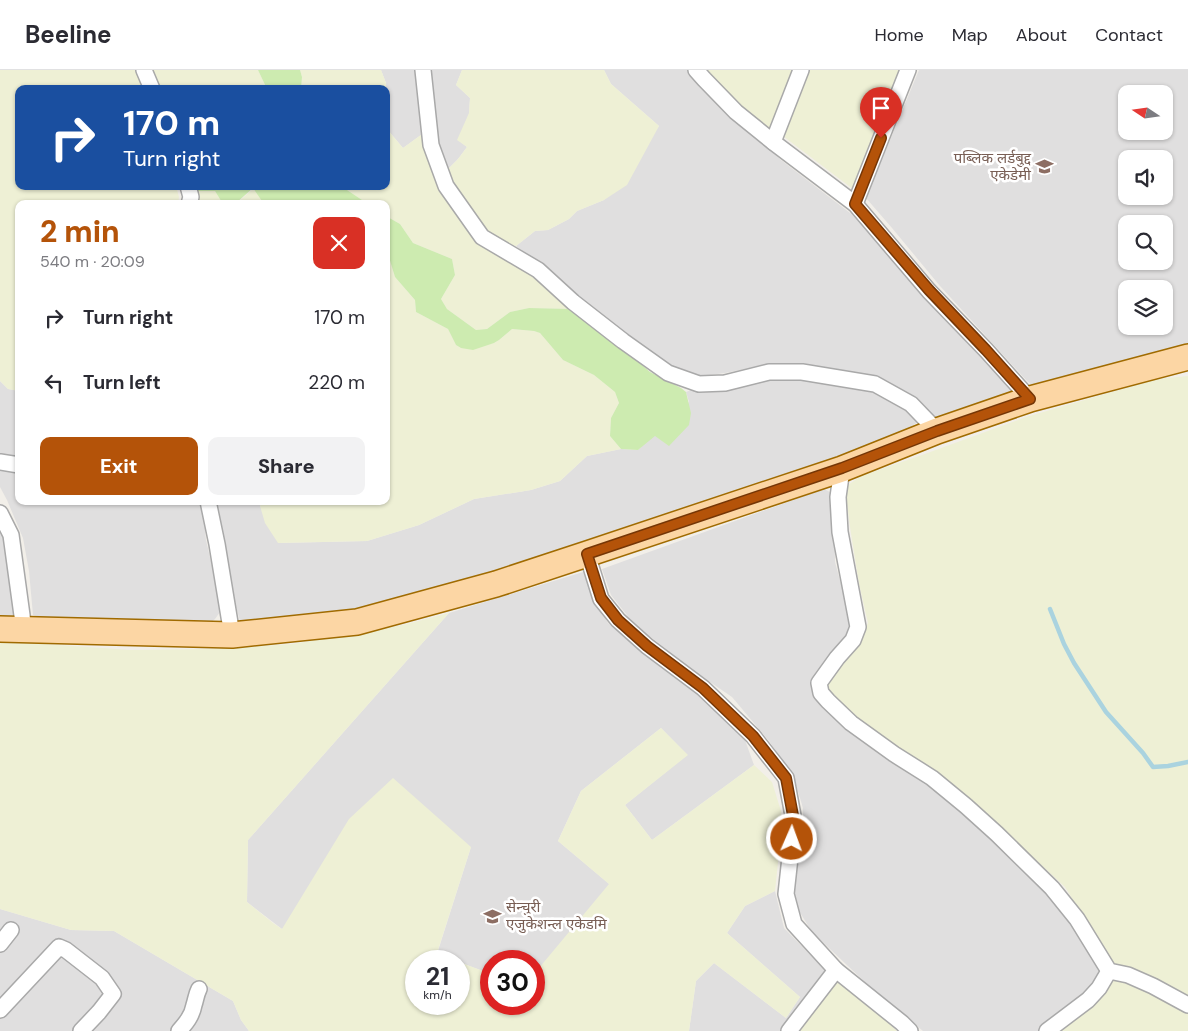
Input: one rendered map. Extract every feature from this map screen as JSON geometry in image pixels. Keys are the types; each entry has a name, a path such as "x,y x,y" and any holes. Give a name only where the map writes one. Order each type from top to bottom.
{"main road":[{"path":"0,629 232,635 357,622 496,584 587,554 842,468 937,431 1030,399 1188,357"}],"street":[{"path":"144,70 150,85"},
{"path":"423,70 431,146 446,186 482,237 538,270 573,302 668,373 699,384 725,383 768,372 802,372 875,384 911,404 937,431"},
{"path":"696,70 736,112 855,204 929,290 1030,399"},
{"path":"773,142 801,70"},
{"path":"855,204 908,70"},
{"path":"0,462 15,464"},
{"path":"842,468 838,497 840,532 858,627 853,640 819,683 821,693 851,724 932,778 1011,847 1057,894 1077,919 1108,971 1128,975 1188,1005"},
{"path":"209,505 232,635"},
{"path":"0,513 12,535 24,630"},
{"path":"587,554 601,598 618,620 647,646 703,688 718,702 753,736 786,778 794,821 786,894 794,924 836,970 910,1031"},
{"path":"0,944 12,930"},
{"path":"0,1010 59,948 66,950 102,978 113,994 81,1031"},
{"path":"789,1031 836,970"},
{"path":"1047,1031 1088,1000 1099,988 1108,971"},
{"path":"179,1031 191,1016 199,989"}],"shaded area":[{"path":"381,70 416,70 425,132 403,148 390,133 390,85 386,85"},
{"path":"429,70 462,70 456,85 470,98 469,114 458,140 467,147 445,172 435,143"},
{"path":"604,70 687,70 730,114 781,160 854,216 901,266 943,316 1015,391 933,422 865,376 834,369 776,364 694,377 680,373 635,345 578,297 544,265 516,246 535,231 548,230 569,219 577,211 604,200 659,126 611,84"},
{"path":"919,70 1188,70 1188,350 1035,388 940,286 866,198"},
{"path":"803,375 869,388 911,413 918,422 887,442 514,571 372,608 262,625 240,621 218,505 261,505 279,543 367,541 419,525 474,499 531,490 560,481 587,456 621,449 638,450 689,402 686,392 696,388"},
{"path":"0,381 8,389 15,390 15,457 0,455"},
{"path":"0,467 15,469 15,505 202,505 206,540 218,592 220,612 210,623 52,622 33,615 29,571 23,538 0,487"},
{"path":"824,489 832,493 835,562 850,623 849,632 816,672 813,680 845,726 934,789 1003,845 1070,918 1096,964 1098,977 1095,984 1043,1031 923,1031 867,984 812,932 796,906 794,887 802,843 803,808 793,775 769,741 732,697 697,673 634,624 611,595 602,569"},
{"path":"0,523 5,532 15,591 15,618 0,617"},
{"path":"583,572 592,594 608,623 660,667 712,705 745,740 754,765 652,840 625,805 687,755 661,728 581,791 558,841 614,888 545,963 545,950 480,950 480,970 470,966 470,950 438,950 471,847 282,929 247,902 248,840 449,613"},
{"path":"775,891 784,928 827,972 784,1031 689,1031 696,981 714,963 786,1018 800,997 727,933 745,906"},
{"path":"0,909 71,930 114,931 233,1001 241,1020 249,1031 0,1031"}],"green space":[{"path":"0,70 135,70 141,85 15,85 15,190 177,190 179,197 179,200 15,200 15,390 8,389 0,381"},
{"path":"153,70 258,70 265,85 159,85"},
{"path":"258,70 300,70 301,85 265,85"},
{"path":"300,70 381,70 386,85 301,85"},
{"path":"462,70 604,70 611,84 659,126 627,185 604,200 577,211 569,219 548,230 535,231 516,246 493,239 480,228 445,172 467,147 457,140 469,113 470,98 456,85"},
{"path":"706,70 794,70 770,128 767,129 736,103"},
{"path":"807,70 901,70 860,176 853,189 783,136"},
{"path":"425,132 428,161 442,190 470,232 530,270 572,309 529,308 510,312 487,329 476,330 447,309 441,299 455,275 452,259 413,243 400,224 390,218 390,200 362,200 347,190 390,190 390,133 403,148"},
{"path":"251,190 240,200 221,200 215,191 198,191"},
{"path":"252,190 255,190 262,200 240,200"},
{"path":"254,190 347,190 362,200 261,200"},
{"path":"198,191 215,191 221,200 197,200"},
{"path":"390,218 400,224 413,243 452,259 455,275 441,299 447,309 476,330 487,329 510,312 529,308 572,309 597,325 650,372 686,392 691,413 689,425 669,446 655,436 638,450 621,449 610,436 611,418 619,403 615,392 594,375 563,360 540,333 512,329 494,343 473,350 461,348 456,345 448,329 416,312 415,300 395,277 390,261"},
{"path":"390,260 395,277 415,300 416,312 448,329 456,345 461,348 494,343 512,329 540,333 563,360 594,375 615,392 619,403 611,418 610,436 621,449 587,456 560,481 531,490 474,499 419,525 367,541 278,543 265,523 260,506 390,505"},
{"path":"1188,376 1188,1031 1057,1031 1103,992 1113,980 1111,962 1065,887 981,809 848,712 827,684 861,637 868,623 859,584 845,487 861,476 1026,417 1157,379"},
{"path":"449,613 248,840 247,902 282,929 349,819 393,778 471,847 438,950 405,950 405,1015 470,1015 470,966 480,970 480,1015 545,1015 545,961 609,884 558,841 581,791 661,728 688,755 625,805 652,840 754,765 772,782 781,811 775,891 745,906 727,933 800,997 786,1018 714,963 696,981 689,1031 249,1031 241,1020 233,1001 114,931 71,930 0,909 0,641 131,650 211,649 293,644 403,625"},
{"path":"836,981 869,1005 897,1031 796,1031"}],"waterway":[{"path":"1050,609 1074,663 1106,712 1153,767 1188,762"}],"place":[{"name":"पब्लिक लर्डबुद्द एकेडेमी","path":"1045,167"},
{"name":"सेन्चुरी एजुकेशन्ल एकेडमि","path":"492,916"}],"route":[{"path":"792,839 794,821 786,778 753,736 703,688 647,646 618,620 601,598 587,554 842,468 937,431 1030,399 929,290 855,204 881,138"}]}
